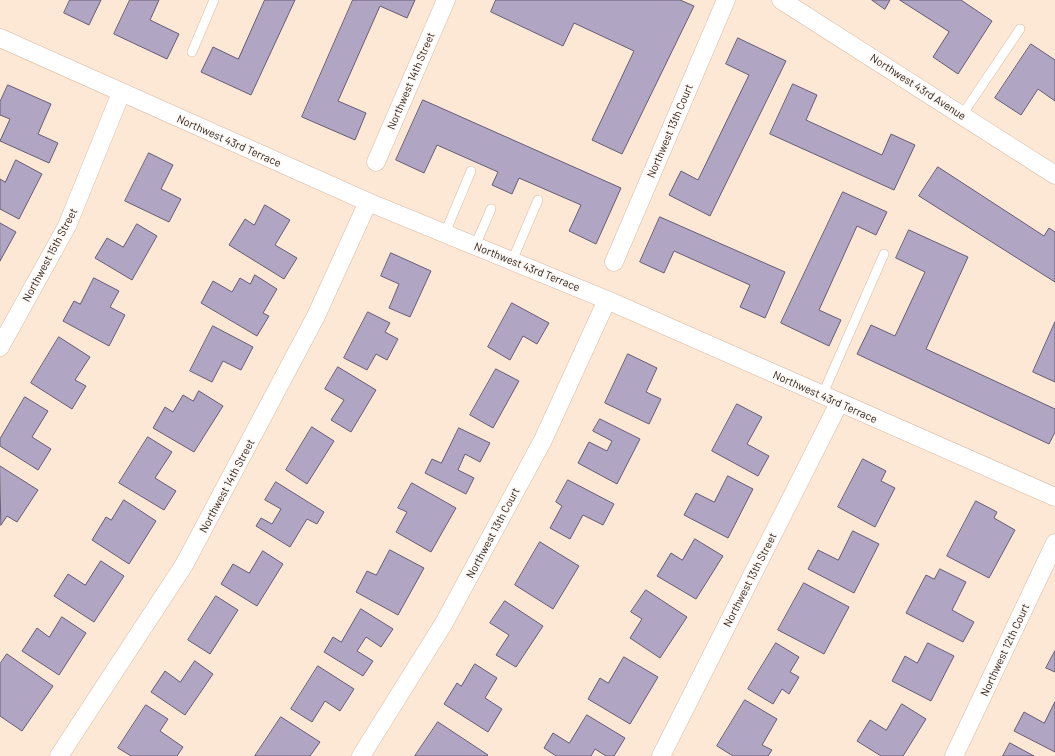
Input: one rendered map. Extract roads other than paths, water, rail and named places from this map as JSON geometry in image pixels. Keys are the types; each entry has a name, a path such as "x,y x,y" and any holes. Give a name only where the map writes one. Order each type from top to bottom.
{"street":[{"name":"Northwest 14th Street","path":"376,162 446,0"},
{"name":"Northwest 13th Court","path":"614,262 726,0"},
{"name":"Northwest 43rd Avenue","path":"781,0 1055,175"},
{"name":"Northwest 43rd Terrace","path":"0,38 368,202 607,300 822,396 1055,497"},
{"name":"Northwest 15th Street","path":"0,347 67,226 121,93"},
{"name":"Northwest 14th Street","path":"59,756 184,565 316,316 368,202"},
{"name":"Northwest 13th Court","path":"361,756 444,623 525,474 543,440 607,300"},
{"name":"Northwest 13th Street","path":"661,756 839,403"},
{"name":"Northwest 12th Court","path":"954,756 1055,543"}],"lane":[{"path":"192,52 214,0"},
{"path":"962,116 1020,29"},
{"path":"445,233 471,172"},
{"path":"512,261 538,200"},
{"path":"475,246 492,209"},
{"path":"822,396 884,254"}]}
